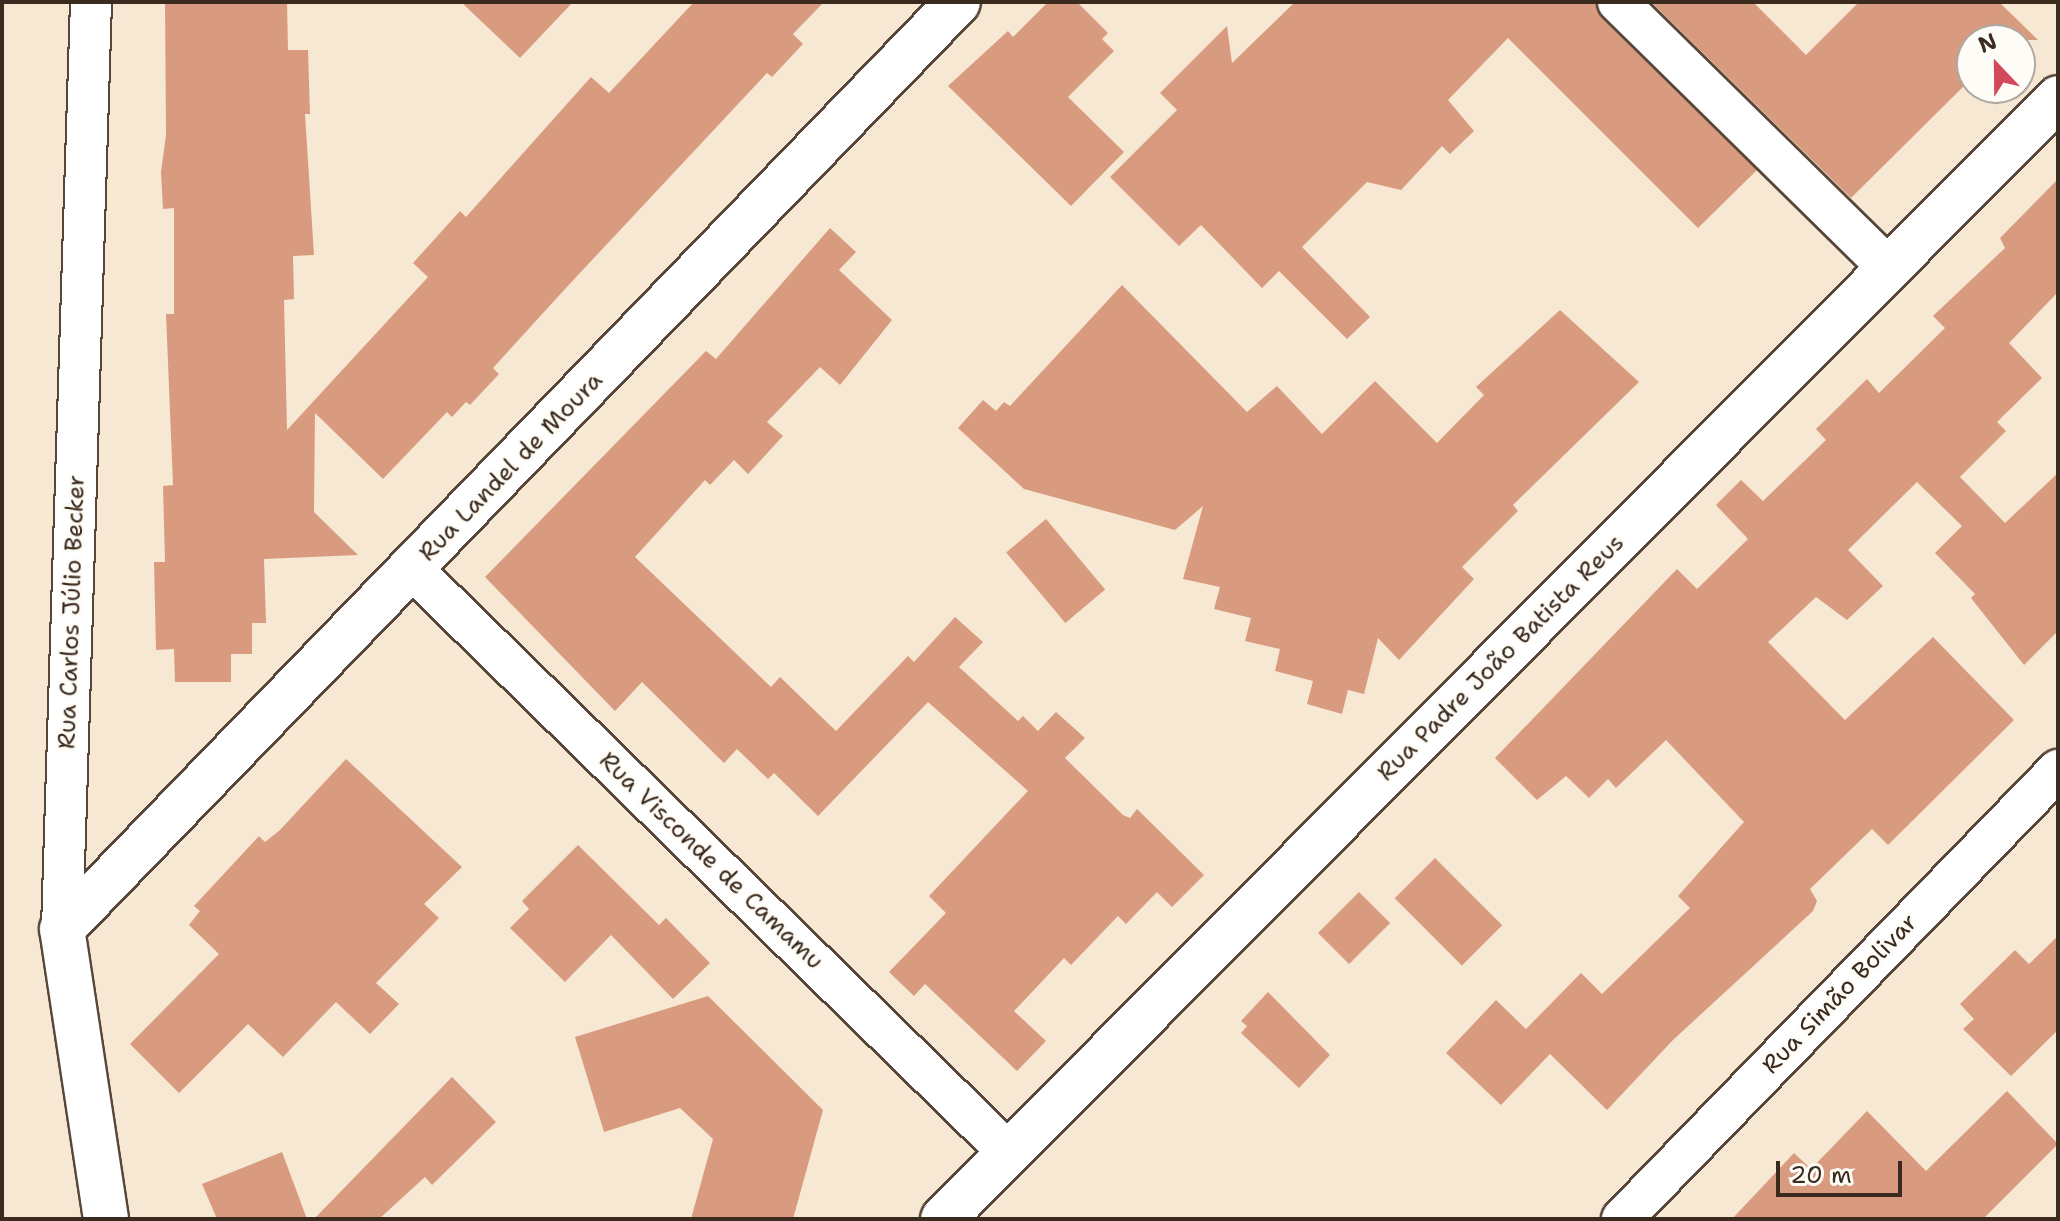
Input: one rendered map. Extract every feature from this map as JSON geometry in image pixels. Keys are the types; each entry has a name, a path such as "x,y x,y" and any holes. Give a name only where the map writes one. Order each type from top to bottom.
{"street":[{"name":"Rua Carlos Júlio Becker","path":"91,2 62,929 106,1219"},
{"name":"Rua Landel de Moura","path":"62,929 958,2"},
{"path":"1618,2 1889,268"},
{"name":"Rua Padre João Batista Reus","path":"943,1219 2058,98"},
{"name":"Rua Visconde de Camamu","path":"412,569 1009,1153"},
{"name":"Rua Simão Bolivar","path":"1622,1219 2058,770"}],"building":[{"path":"165,2 287,2 288,50 308,50 310,114 305,114 314,255 293,256 294,299 284,300 287,430 428,277 413,263 460,211 466,217 591,77 609,93 694,2 824,2 793,34 803,44 772,77 767,73 565,289 493,368 499,374 470,405 466,402 452,417 447,412 383,479 315,413 314,512 358,555 264,559 266,623 252,623 252,654 231,654 231,682 175,682 174,649 156,650 154,562 165,562 163,486 173,485 166,314 174,314 174,208 163,209 161,172 166,135"},
{"path":"461,2 573,2 520,58"},
{"path":"1048,2 1077,2 1108,33 1102,39 1114,51 1068,97 1124,152 1071,206 948,86 1008,31 1013,37"},
{"path":"1295,2 1596,2 1602,18 1757,170 1698,228 1508,38 1448,100 1474,131 1450,154 1442,146 1401,190 1367,182 1302,247 1370,317 1347,339 1279,271 1262,288 1201,225 1179,246 1110,177 1177,110 1160,93 1227,26 1232,63"},
{"path":"1651,2 1753,2 1806,55 1859,2 1999,2 2022,24 1956,24 1956,94 1851,198"},
{"path":"2058,179 2058,292 2009,343 2042,378 1997,422 2006,431 1960,477 2005,523 2058,473 2058,631 2024,665 1971,598 1975,594 1935,553 1962,526 1917,482 1848,550 1883,586 1847,620 1816,597 1768,642 1845,720 1933,637 2014,720 1888,845 1872,829 1810,889 1817,901 1813,911 1673,1040 1607,1110 1550,1054 1501,1105 1446,1053 1496,1000 1526,1029 1581,973 1602,994 1690,908 1678,896 1744,822 1666,740 1616,788 1608,779 1589,798 1566,776 1537,800 1495,758 1677,569 1697,589 1748,539 1716,505 1741,480 1763,501 1826,440 1816,429 1867,379 1879,393 1945,328 1933,316 2005,248 2000,238"},
{"path":"830,228 856,252 839,270 892,320 840,385 820,367 767,422 783,436 748,474 734,460 710,485 705,480 635,557 771,687 780,677 836,731 908,656 914,662 955,617 983,642 959,667 1018,721 1023,716 1038,731 1056,712 1085,738 1065,758 1123,815 1130,818 1137,809 1204,875 1172,907 1157,892 1126,924 1118,916 1071,965 1064,958 1014,1011 1046,1041 1017,1071 925,984 914,996 889,972 946,913 929,896 1028,791 928,702 818,816 774,773 768,779 737,749 724,763 642,682 615,711 485,577 706,351 716,359"},
{"path":"1122,285 1247,412 1277,386 1322,434 1375,381 1437,443 1484,395 1476,387 1560,310 1639,382 1513,505 1518,511 1462,567 1474,579 1399,660 1378,638 1364,694 1348,690 1342,714 1307,704 1313,681 1275,671 1280,649 1245,641 1251,618 1214,609 1220,587 1183,579 1203,506 1175,530 1024,489 958,428 983,400 996,411 1004,402 1010,406"},
{"path":"1046,519 1105,589 1065,623 1006,552"},
{"path":"346,759 462,867 424,904 439,918 376,983 399,1004 370,1034 336,1002 283,1057 248,1024 179,1093 130,1044 219,954 189,925 200,911 194,906 259,836 265,842 280,830"},
{"path":"578,845 659,925 666,918 710,963 673,999 611,935 565,982 510,928 529,909 522,901"},
{"path":"1435,858 1502,925 1462,965 1395,898"},
{"path":"1359,892 1390,923 1349,964 1318,933"},
{"path":"2058,936 2058,1030 2011,1076 1963,1029 1974,1019 1960,1004 2015,950 2029,964"},
{"path":"1268,992 1330,1055 1299,1088 1241,1033 1247,1026 1241,1021"},
{"path":"708,996 823,1110 793,1219 691,1219 713,1139 680,1108 604,1132 575,1037"},
{"path":"452,1077 496,1122 432,1185 425,1177 379,1219 314,1219"},
{"path":"2007,1091 2058,1144 1983,1219 1732,1219 1794,1153 1811,1169 1867,1111 1926,1171"},
{"path":"282,1152 307,1219 217,1219 202,1184"}]}
